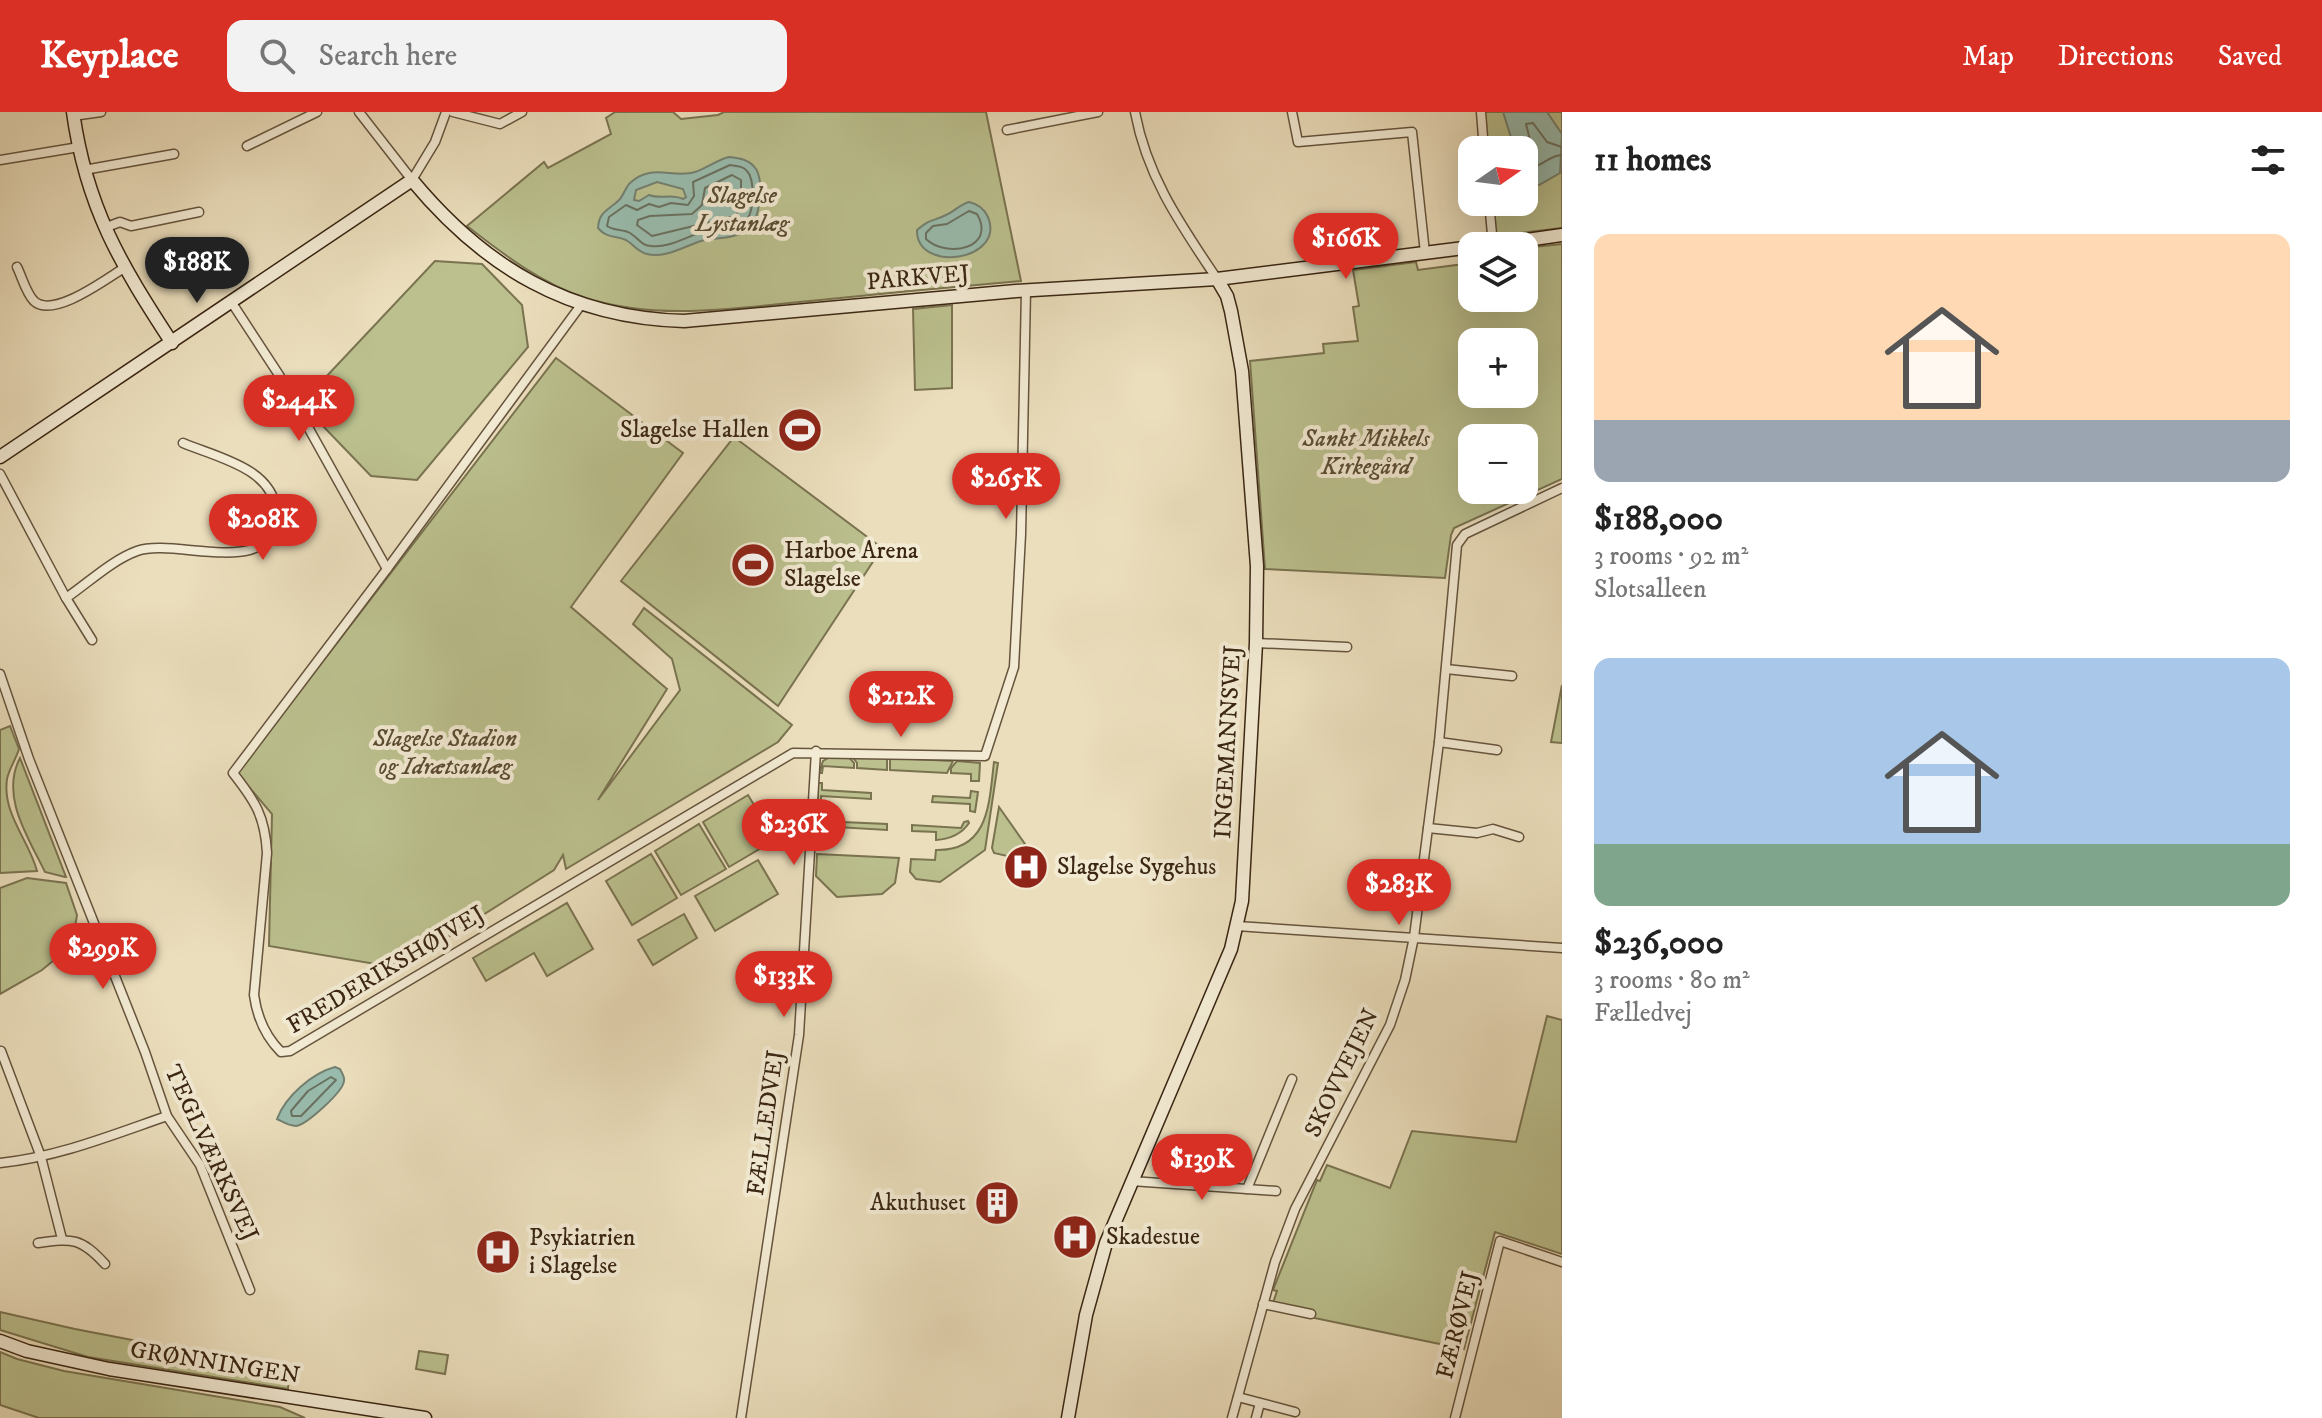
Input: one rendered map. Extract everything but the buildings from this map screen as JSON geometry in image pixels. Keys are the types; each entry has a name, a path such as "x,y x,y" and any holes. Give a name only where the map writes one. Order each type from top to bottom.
{"street":[{"path":"101,112 73,114 84,170 104,228 124,268 172,343"},
{"path":"247,146 317,112"},
{"path":"359,112 412,180"},
{"path":"0,457 412,180 435,142 446,112"},
{"path":"453,112 500,124 522,112"},
{"path":"1007,130 1098,112"},
{"name":"INGEMANNSVEJ","path":"1068,1418 1095,1280 1131,1181 1231,949 1237,926 1242,901 1256,643 1257,566 1242,371 1231,311 1227,296 1175,215 1151,170 1141,143 1135,112"},
{"path":"1292,112 1298,142 1412,132 1425,253"},
{"path":"1481,112 1483,136"},
{"path":"0,160 79,147"},
{"path":"84,170 174,154"},
{"name":"PARKVEJ","path":"412,180 463,233 495,260 538,287 612,314 684,321 1026,290 1217,279 1458,249"},
{"path":"104,228 120,222 131,226 199,212"},
{"path":"1538,238 1562,235"},
{"path":"17,267 31,297 37,304 45,306 67,302 124,268"},
{"path":"816,751 956,757 985,756 990,747 1014,667 1021,534 1026,290"},
{"path":"232,303 279,375 387,569"},
{"name":"FREDERIKSHØJVEJ","path":"581,305 233,773 254,801 266,833 267,853 254,995 263,1028 281,1052 290,1051 781,759 793,753 816,751"},
{"path":"66,598 137,551 168,547 233,554 258,547 267,538 276,515 275,501 268,486 255,474 183,443"},
{"path":"0,474 92,640"},
{"name":"SKOVVEJEN","path":"1232,1418 1275,1262 1295,1209 1390,1025 1405,980 1414,937 1439,742 1460,539 1562,488"},
{"path":"1256,643 1347,647"},
{"path":"1446,669 1512,676"},
{"name":"TEGLVÆRKSVEJ","path":"0,674 32,767 145,1052 167,1116 200,1165 250,1290"},
{"path":"1439,742 1497,750"},
{"name":"FÆLLEDVEJ","path":"741,1418 799,1035 816,751"},
{"path":"1428,828 1477,833 1493,829 1519,837"},
{"path":"1237,926 1562,948"},
{"path":"1,1051 41,1157 62,1239"},
{"path":"1247,1189 1292,1079"},
{"path":"0,1163 41,1157 167,1116"},
{"path":"1131,1181 1276,1191"},
{"path":"38,1243 62,1239 77,1241 87,1245 105,1264"},
{"name":"FÆRØVEJ","path":"1455,1418 1500,1241 1562,1262"},
{"path":"1263,1304 1311,1314"},
{"name":"GRØNNINGEN","path":"0,1341 27,1351 109,1369 425,1418"},
{"path":"1238,1397 1295,1412"},
{"path":"1256,1418 1260,1403"}],"green space":[{"name":"Slagelse Lystanlæg","path":"615,112 673,112 681,119 724,112 986,112 1021,281 726,309 641,309 586,298 554,285 467,226 544,162 548,168 611,134 606,118"},
{"path":"1485,112 1562,112 1562,228 1496,232 1494,216 1538,216 1538,136 1487,136"},
{"name":"Sankt Mikkels Kirkegård","path":"1562,244 1562,479 1538,490 1538,424 1458,424 1458,504 1507,504 1454,528 1445,578 1265,569 1250,361 1324,353 1323,344 1358,341 1353,307 1359,306 1353,270 1416,262 1418,270 1458,265 1458,312 1538,312 1538,247"},
{"path":"435,261 482,264 522,305 528,347 417,480 371,476 319,422 324,379"},
{"path":"952,305 952,388 915,390 913,309"},
{"name":"Slagelse Stadion og Idrætsanlæg","path":"556,358 683,453 571,607 667,689 598,800 680,690 672,659 633,624 644,608 792,725 778,742 566,869 563,855 554,870 399,968 269,946 272,814 237,773"},
{"name":"Harboe Arena Slagelse","path":"734,437 882,548 778,706 621,581"},
{"path":"1562,685 1562,743 1551,742"},
{"path":"10,726 19,749 7,779 8,804 37,871 0,873 0,730"},
{"path":"832,756 848,756 854,768 823,766 822,773 819,773 823,761"},
{"path":"852,756 887,758 887,770 857,768"},
{"path":"20,758 66,877 45,872 24,831 13,787"},
{"path":"890,758 953,761 947,773 890,770"},
{"path":"957,761 980,763 979,781 971,781 971,774 951,773"},
{"path":"994,762 998,763 985,850 940,882 916,879 910,872 911,859 935,860 936,850 954,848 977,833 988,808"},
{"path":"818,783 822,783 822,790 871,793 871,799 821,796 821,803 817,803"},
{"path":"971,791 978,792 975,812 970,811 970,804 932,802 933,796 970,798"},
{"path":"748,795 775,840 729,867 703,822"},
{"path":"999,807 1025,844 1007,856 994,853 992,848"},
{"path":"816,814 820,814 820,821 887,824 887,830 820,826 819,833 815,833"},
{"path":"968,821 959,833 936,840 936,832 912,831 912,825 961,828"},
{"path":"699,824 726,869 681,895 655,851"},
{"path":"651,854 677,898 632,925 606,881"},
{"path":"817,854 899,858 895,883 882,894 837,897 816,876"},
{"path":"758,860 778,894 715,931 695,896"},
{"path":"27,878 66,883 77,915 72,945 42,970 0,994 0,888"},
{"path":"567,903 593,949 547,976 534,953 486,981 473,958"},
{"path":"684,914 697,938 653,965 638,940"},
{"path":"1547,1016 1562,1020 1562,1254 1495,1232 1464,1349 1271,1309 1277,1291 1273,1290 1317,1180 1320,1181 1327,1165 1390,1188 1412,1131 1516,1142"},
{"path":"0,1312 289,1370 288,1389 88,1357 0,1330"},
{"path":"419,1351 448,1355 445,1374 416,1369"},
{"path":"0,1352 64,1371 280,1407 305,1418 39,1418 0,1405"}],"water":[{"path":"1503,112 1547,112 1562,134 1560,173 1538,185 1538,136 1511,136"},
{"path":"729,157 748,162 758,175 760,191 756,217 743,232 654,255 644,253 626,240 608,235 598,228 602,215 637,177 653,172 686,174","holes":["657,182 683,189 686,197 683,199 649,195 639,201 634,200 636,190"]},
{"path":"969,202 980,207 988,217 990,232 984,244 973,252 959,256 944,257 930,253 921,244 917,230"},
{"path":"335,1067 340,1069 344,1081 323,1107 296,1126 277,1119 286,1102 300,1087"}],"place":[{"name":"Slagelse Hallen","path":"800,430"},
{"name":"Harboe Arena Slagelse","path":"753,565"},
{"name":"Slagelse Sygehus","path":"1026,867"},
{"name":"Akuthuset","path":"997,1203"},
{"name":"Skadestue","path":"1075,1237"},
{"name":"Psykiatrien i Slagelse","path":"498,1252"}]}
